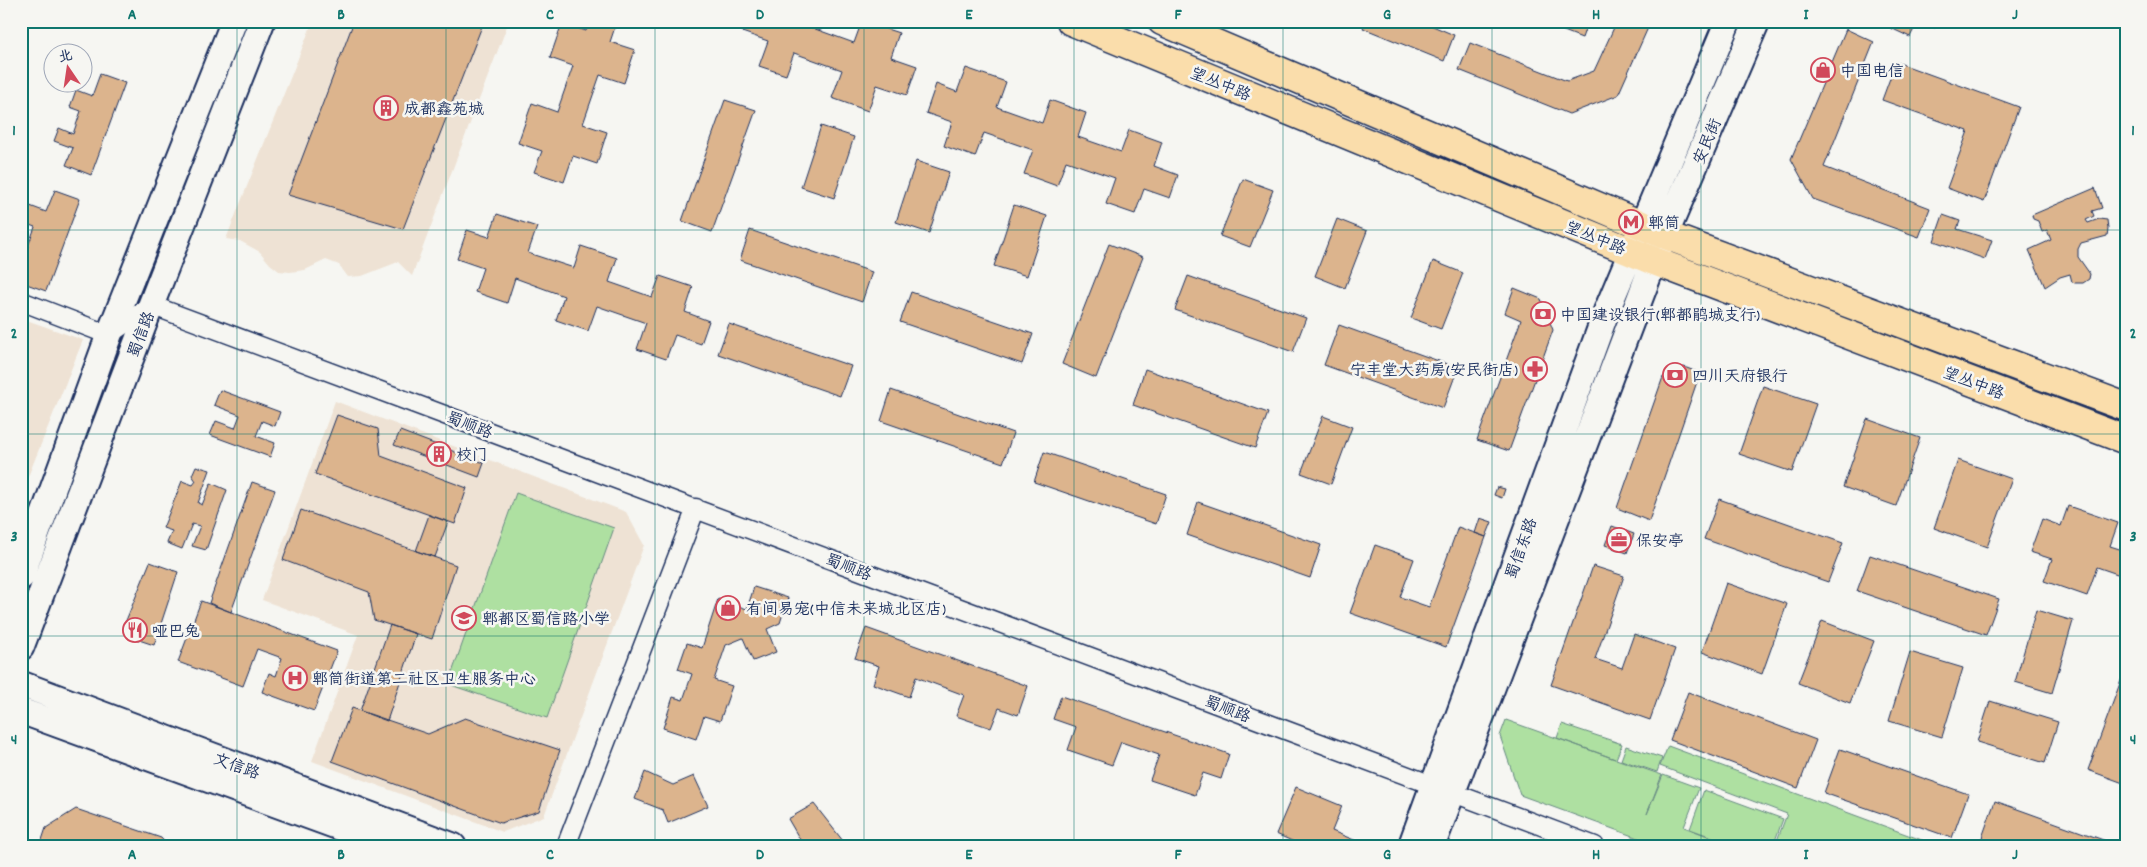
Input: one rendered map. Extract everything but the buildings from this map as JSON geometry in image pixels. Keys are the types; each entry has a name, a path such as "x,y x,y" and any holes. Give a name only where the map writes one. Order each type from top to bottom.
{"main road":[{"name":"蜀信路","path":"21,577 109,335 234,21"},
{"name":"蜀信路","path":"21,647 151,304 262,21"},
{"name":"望丛中路","path":"1071,21 1643,256 2126,440"},
{"name":"望丛中路","path":"1162,21 1654,230 2126,407"},
{"name":"安民街","path":"1654,230 1728,21"},
{"name":"安民街","path":"1643,256 1757,21"},
{"name":"蜀信东路","path":"1432,846 1443,789 1607,310 1643,256"},
{"name":"文信路","path":"21,684 453,846"},
{"path":"21,711 391,846"},
{"name":"蜀信东路","path":"1411,846 1443,789"}],"street":[{"path":"21,301 109,335 151,304"},
{"name":"蜀顺路","path":"151,304 1595,846"},
{"path":"566,846 696,508"}],"shaded area":[{"path":"313,21 509,21 412,276 398,262 362,276 348,277 339,265 326,260 305,270 279,271 260,252 240,241 226,239"},
{"path":"21,318 83,340 21,494"},
{"name":"郫都区蜀信路小学","path":"335,401 626,512 644,545 544,816 503,832 312,761 358,635 262,600"}],"green space":[{"path":"516,493 614,528 547,718 448,684"},
{"path":"1506,720 1615,759 1557,738 1562,724 1622,744 1616,759 1662,775 1647,814 1663,775 1699,788 1684,827 1734,846 1660,846 1520,795 1500,736"},
{"path":"1626,746 1662,758 1657,772 1621,760"},
{"path":"1668,746 1938,846 1775,846 1787,814 1660,766"},
{"path":"1704,790 1783,819 1773,846 1737,846 1690,829"}],"place":[{"name":"中国电信","path":"1823,70"},
{"name":"成都鑫苑城","path":"386,108"},
{"name":"郫筒","path":"1631,222"},
{"name":"中国建设银行(郫都鹃城支行)","path":"1543,314"},
{"name":"宁丰堂大药房(安民街店)","path":"1535,369"},
{"name":"四川天府银行","path":"1675,375"},
{"name":"校门","path":"439,454"},
{"name":"保安亭","path":"1619,540"},
{"name":"有间易宠(中信未来城北区店)","path":"728,608"},
{"name":"郫都区蜀信路小学","path":"464,618"},
{"name":"哑巴兔","path":"135,630"},
{"name":"郫筒街道第二社区卫生服务中心","path":"295,678"}]}
